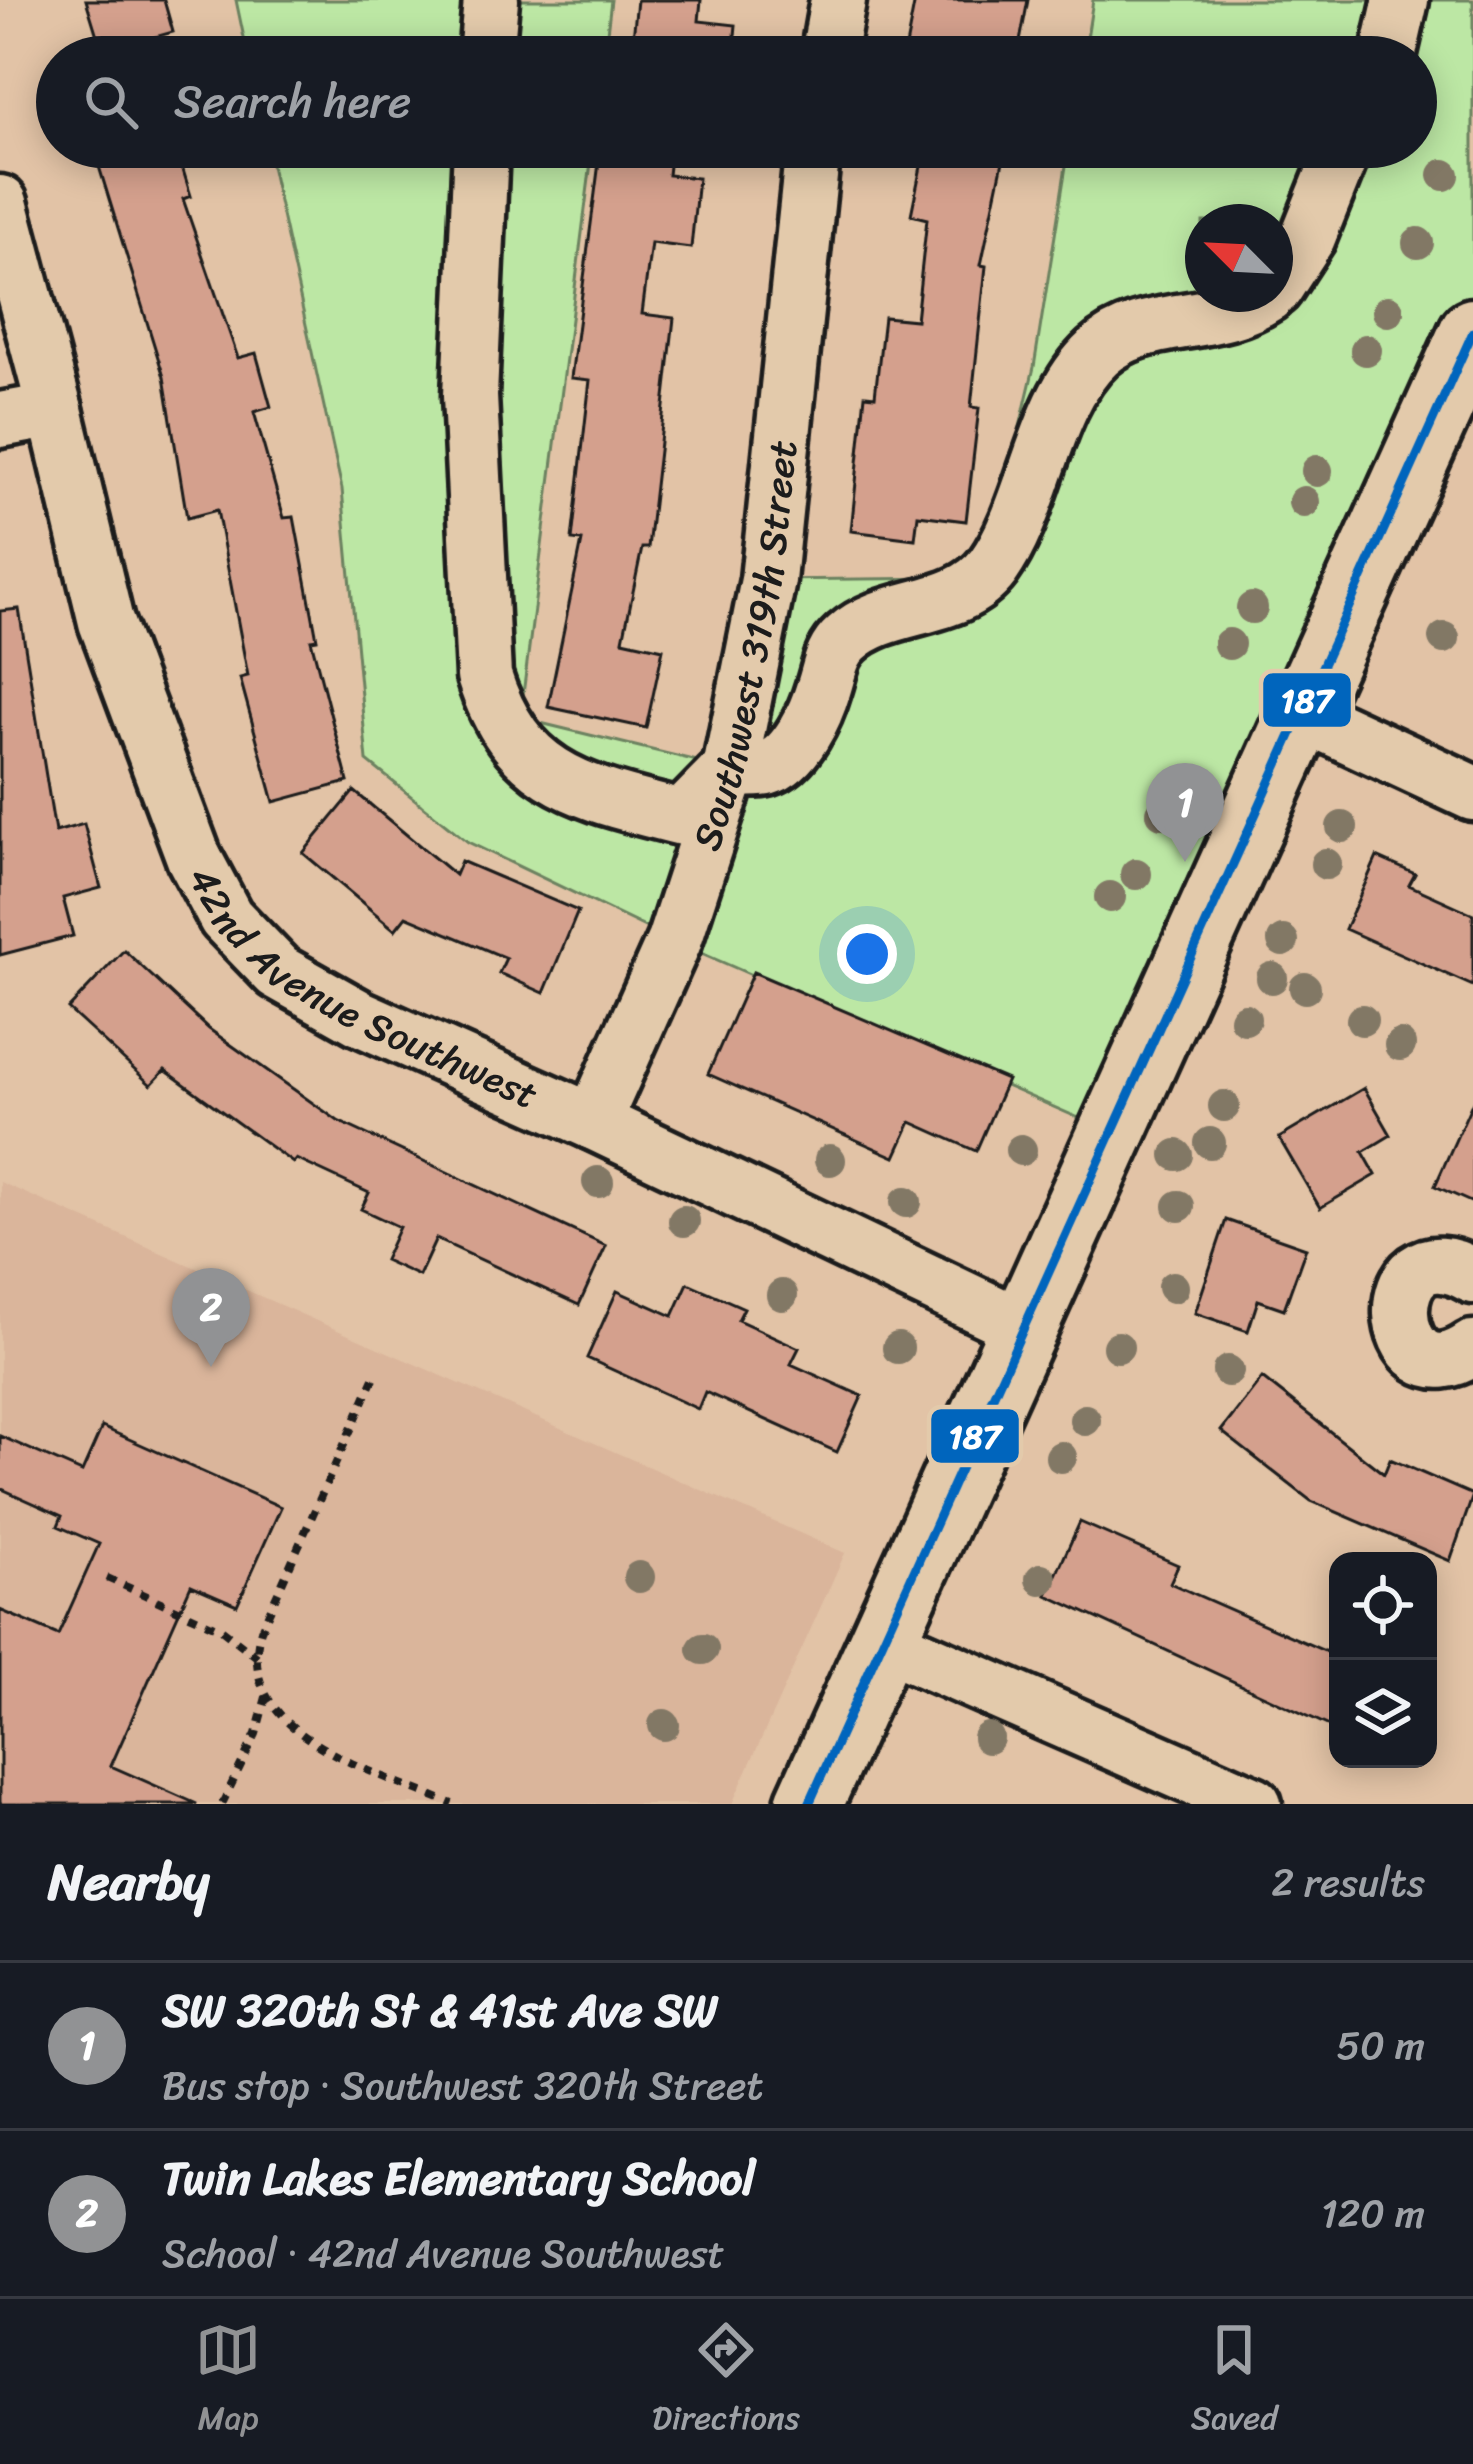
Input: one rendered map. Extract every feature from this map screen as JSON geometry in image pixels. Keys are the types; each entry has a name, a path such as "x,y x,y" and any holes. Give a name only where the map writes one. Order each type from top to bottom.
{"main road":[{"path":"809,1804 1473,332"}],"street":[{"path":"487,36 490,0"},
{"path":"832,36 838,0"},
{"path":"1393,36 1401,0"},
{"path":"480,168 470,439 480,659 490,697 522,754 590,792 682,818 730,769 769,768 786,754 811,720 834,652 848,636 884,617 974,587 991,569 1058,420 1096,355 1145,328 1236,312"},
{"name":"Southwest 319th Street","path":"593,1122 674,941 730,769 767,580 811,168"},
{"path":"1293,263 1336,168"},
{"name":"42nd Avenue Southwest","path":"0,203 106,622 194,858 226,918 278,972 361,1018 593,1122 1023,1328"},
{"path":"0,420 55,410"},
{"path":"1301,713 1473,793"},
{"path":"1473,1276 1456,1267 1424,1270 1411,1279 1398,1308 1406,1339 1418,1351 1448,1359 1473,1348"},
{"path":"882,1641 1254,1804"}],"path":[{"path":"374,1378 261,1630 257,1657 266,1689 285,1722 314,1743 452,1804"},
{"path":"107,1578 239,1639 257,1657"},
{"path":"221,1804 256,1734 266,1689"}],"shaded area":[{"path":"0,1182 845,1553 732,1804 0,1804"}],"green space":[{"path":"236,0 611,0 607,36 244,36"},
{"path":"1093,0 1473,0 1473,332 1111,1132 674,941 468,842 367,761 342,489 272,168 590,168 520,718 730,769 768,580 952,578 994,538 1034,367 1066,168 1437,168 1437,36 1087,36"}],"building":[{"path":"86,0 164,0 173,32 159,36 97,36"},
{"path":"637,0 701,0 699,21 736,25 735,36 633,36"},
{"path":"915,0 1028,0 1021,36 908,36"},
{"path":"99,168 182,168 191,196 183,199 238,358 256,353 271,407 254,412 284,518 294,517 317,639 311,640 348,782 274,802 240,678 248,676 217,510 187,518 164,377"},
{"path":"598,168 669,168 668,175 698,178 691,248 651,243 642,314 674,318 648,548 642,548 623,640 663,649 646,728 548,707 582,541 572,540 590,380 571,378"},
{"path":"921,168 1002,168 981,265 986,266 971,407 979,408 966,521 918,515 915,539 851,531 865,395 875,396 884,317 916,320 927,219 911,215"},
{"path":"19,609 55,832 84,824 101,888 63,898 73,936 0,955 0,611"},
{"path":"354,791 455,875 461,861 578,911 544,993 499,973 506,958 406,916 395,930 303,853"},
{"path":"1377,857 1415,874 1409,885 1473,914 1473,986 1345,929"},
{"path":"124,950 209,1029 338,1121 606,1246 579,1305 436,1239 419,1276 384,1260 399,1227 361,1209 369,1193 296,1159 293,1163 165,1070 151,1085 68,1009"},
{"path":"753,972 1007,1080 976,1151 911,1122 895,1157 708,1074"},
{"path":"1364,1088 1391,1135 1363,1152 1376,1175 1320,1208 1279,1138"},
{"path":"1473,1101 1473,1203 1435,1186"},
{"path":"1226,1220 1306,1248 1284,1309 1258,1300 1248,1331 1195,1313"},
{"path":"688,1283 744,1308 738,1320 799,1348 791,1364 862,1396 837,1452 705,1392 698,1409 587,1358 617,1291 673,1316"},
{"path":"1262,1378 1384,1474 1390,1459 1473,1495 1450,1561 1311,1501 1221,1431"},
{"path":"102,1427 281,1507 237,1605 191,1585 111,1766 197,1804 0,1804 0,1610 58,1635 99,1544 58,1526 62,1516 0,1488 0,1436 82,1472"},
{"path":"1080,1522 1178,1565 1170,1583 1329,1653 1329,1726 1047,1595"}],"transit line":[{"name":"187","path":"809,1804 1473,332"}],"place":[{"name":"SW 320th St & 41st Ave SW","path":"1185,862"},
{"name":"Twin Lakes Elementary School","path":"211,1367"}]}
